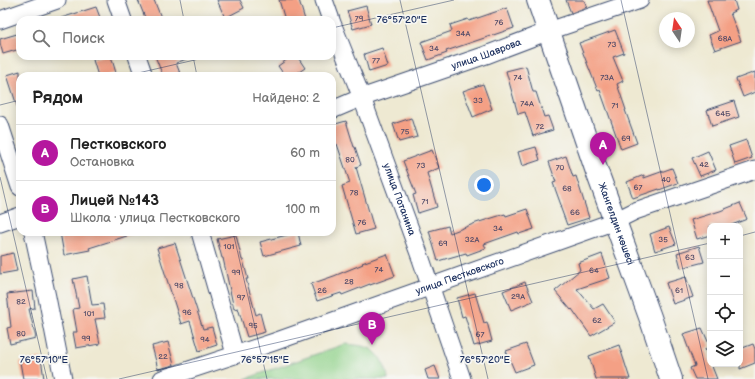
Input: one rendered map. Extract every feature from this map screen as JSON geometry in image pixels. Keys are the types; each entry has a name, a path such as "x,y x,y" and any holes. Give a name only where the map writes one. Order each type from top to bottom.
{"main road":[{"name":"Жангелдин көшесі","path":"538,0 671,379"}],"street":[{"path":"0,20 57,0"},
{"path":"116,0 122,16"},
{"path":"324,0 330,16"},
{"name":"улица Шаврова","path":"336,108 549,31 640,0"},
{"name":"улица Потанина","path":"336,33 362,98 462,379"},
{"path":"138,60 143,72"},
{"path":"0,125 16,175"},
{"name":"улица Пестковского","path":"173,377 615,220 636,211 755,170"},
{"path":"0,223 16,217"},
{"path":"34,236 63,379"},
{"path":"201,236 235,354"}],"green space":[{"path":"345,344 358,345 374,351 382,362 388,375 388,379 245,379"}],"building":[{"path":"138,0 154,0 160,16 144,16"},
{"path":"217,0 240,0 244,8 229,16 224,16"},
{"path":"279,0 299,0 304,16 284,16"},
{"path":"566,0 584,0 587,7 571,13"},
{"path":"707,0 734,0 737,10 730,13 741,41 715,50 709,35 718,31"},
{"path":"366,6 371,24 353,29 347,11"},
{"path":"96,7 99,16 67,16"},
{"path":"507,8 514,28 446,51 447,53 428,60 421,42 452,31 450,25 468,19 469,21"},
{"path":"615,30 624,53 613,57 623,81 617,84 637,143 621,149 600,90 598,91 579,43"},
{"path":"16,34 16,50 3,54 0,39"},
{"path":"382,48 388,66 369,72 364,54"},
{"path":"93,60 112,60 116,72 97,72"},
{"path":"157,60 184,60 176,63 179,72 161,72"},
{"path":"286,60 300,60 305,68 299,72 282,72 278,66"},
{"path":"526,66 533,92 536,92 544,117 548,116 553,130 533,136 525,112 518,114 506,71"},
{"path":"16,72 16,103 7,75"},
{"path":"755,72 755,92 743,97 736,79"},
{"path":"483,84 492,109 473,117 463,91"},
{"path":"734,101 739,117 712,126 707,110"},
{"path":"411,118 417,137 399,142 393,124"},
{"path":"346,121 361,165 356,167 374,229 356,234 342,186 350,183 336,144 336,124"},
{"path":"746,140 752,158 735,164 729,146"},
{"path":"536,147 540,160 522,166 518,152"},
{"path":"432,150 439,168 427,173 437,207 418,213 413,195 416,194 403,161"},
{"path":"708,151 716,170 700,176 692,158"},
{"path":"566,156 573,177 576,176 589,218 567,225 553,183 556,182 549,162"},
{"path":"672,168 678,183 633,198 627,182 644,175 644,178"},
{"path":"740,203 747,219 737,223 707,223 707,236 697,239 691,220"},
{"path":"527,209 534,229 519,234 518,232 484,244 486,248 467,255 466,253 438,261 429,231 448,226 450,233 476,223"},
{"path":"669,227 676,244 655,251 650,234"},
{"path":"61,236 127,236 89,248 90,250 64,255"},
{"path":"236,236 256,315 260,313 265,332 247,337 238,308 234,309 223,258 217,239"},
{"path":"283,236 299,236 301,246 264,256 260,242"},
{"path":"175,243 203,329 212,327 217,345 199,351 190,321 181,324 157,248"},
{"path":"699,246 704,262 681,268 677,253"},
{"path":"13,253 17,271 0,274 0,256"},
{"path":"387,254 395,276 342,295 341,293 317,301 311,284"},
{"path":"602,254 610,278 577,289 594,309 603,304 615,322 591,336 572,309 571,310 555,291 580,270 578,263"},
{"path":"87,276 92,305 103,304 105,318 95,319 100,344 76,348 73,332 77,332 73,309 79,308 73,279"},
{"path":"686,277 693,297 673,304 666,283"},
{"path":"525,282 533,301 511,310 503,291"},
{"path":"33,291 35,308 29,309 36,338 10,344 7,328 11,327 7,294"},
{"path":"475,293 484,323 487,322 492,341 474,346 465,316 462,317 457,298"},
{"path":"702,328 707,339 707,348 705,349 707,355 707,367 712,367 717,379 695,379 690,368 695,366 683,334"},
{"path":"168,342 174,365 158,369 152,346"},
{"path":"526,344 534,365 515,372 506,351"},
{"path":"753,344 755,349 755,363 740,369 740,367 743,367 743,348"},
{"path":"619,345 630,379 596,379 589,356"},
{"path":"41,358 44,379 23,379 20,362"},
{"path":"435,366 440,379 428,379 425,370"}],"place":[{"name":"Пестковского","path":"603,165"},
{"name":"Лицей №143","path":"372,345"}]}
